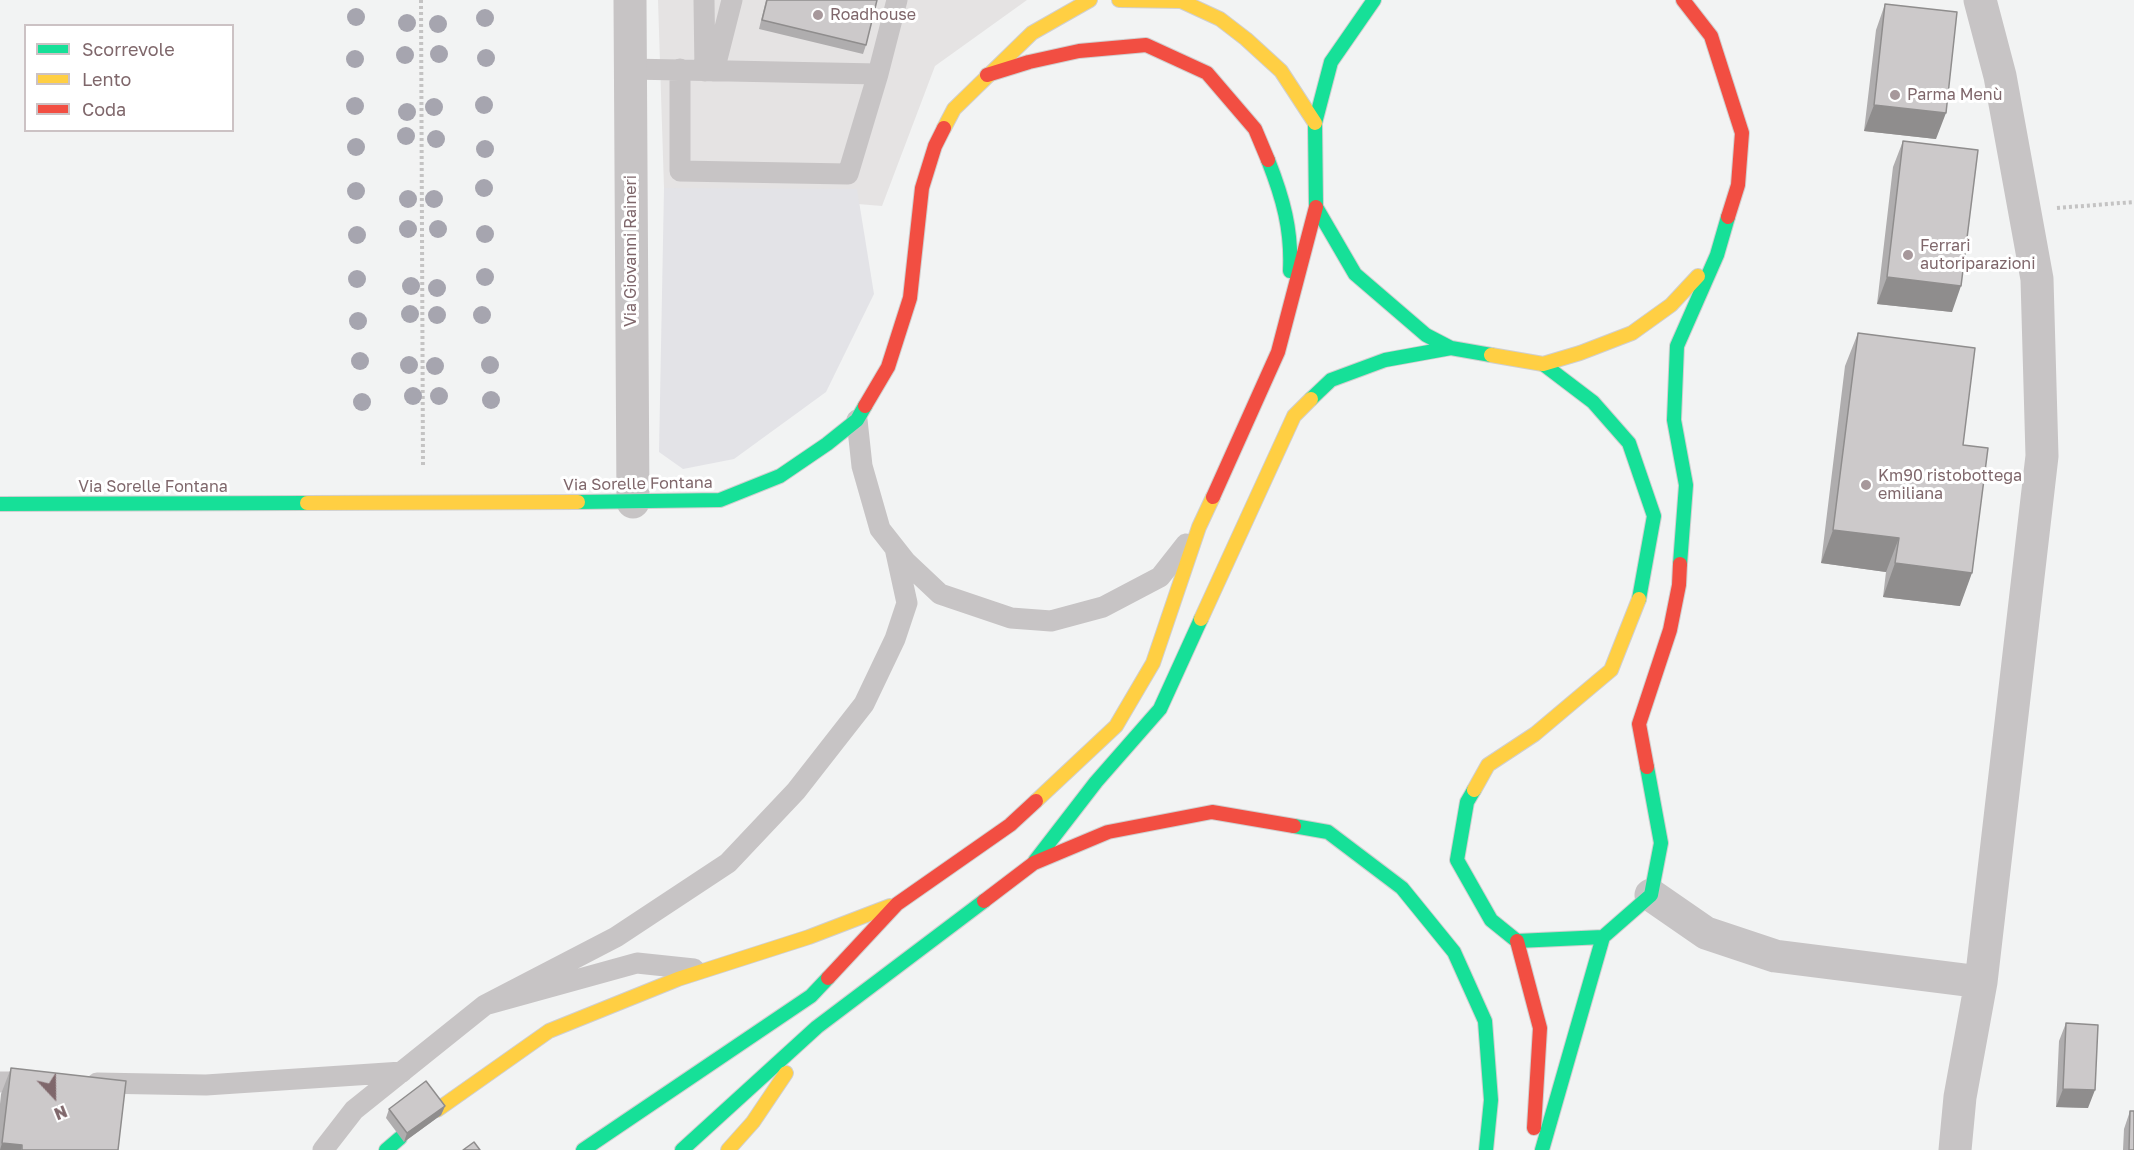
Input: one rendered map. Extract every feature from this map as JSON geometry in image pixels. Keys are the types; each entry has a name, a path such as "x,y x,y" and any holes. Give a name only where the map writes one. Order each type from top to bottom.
{"main road":[{"name":"Via Sorelle Fontana","path":"0,504 720,500 780,476 857,420 888,367 910,298 922,188 935,147 954,110 1032,33 1090,0"},
{"path":"1119,0 1181,1 1220,20 1246,39 1281,71 1315,123"},
{"path":"583,1150 811,996 897,904 1010,825 1116,726 1153,663 1199,527 1278,352 1316,207 1315,123 1331,62 1374,0"},
{"path":"1683,0 1711,36"},
{"path":"1517,941 1603,937 1651,895 1661,843 1639,724 1670,630 1679,585 1686,485 1674,420 1677,346 1717,255 1738,185 1742,133 1711,36 1710,12"},
{"path":"987,75 1029,62 1079,51 1146,45 1207,73 1256,129 1282,194 1291,249 1290,306"},
{"path":"1316,207 1355,274 1426,335 1451,348 1543,364 1632,333 1671,305 1717,255"},
{"path":"1034,863 1096,782 1160,709 1294,416 1331,380 1385,360 1451,348"},
{"path":"1533,1150 1540,1029 1517,941 1491,921 1457,860 1467,802 1488,765 1535,734 1611,670 1639,599 1654,516 1629,443 1593,402 1543,364"},
{"path":"682,1150 817,1027 1034,863 1108,832 1212,812 1328,832 1402,888 1454,952 1485,1021 1491,1100 1486,1150"},
{"path":"437,1110 549,1031 678,979 809,937 897,904"},
{"path":"1542,1150 1603,937"},
{"path":"728,1150 753,1122 817,1027"},
{"path":"387,1150 400,1137"}],"street":[{"name":"Via Giovanni Raineri","path":"630,0 633,502"},
{"path":"1955,1150 1960,1097 1981,982 2042,456 2037,279 2000,76 1980,0"},
{"path":"1651,895 1706,933 1775,956 1981,982"}],"lane":[{"path":"704,0 709,70"},
{"path":"709,70 732,0"},
{"path":"680,69 680,171 848,174 897,0"},
{"path":"630,69 878,74"},
{"path":"857,420 862,466 880,529 906,562 940,594 1011,618 1051,621 1103,607 1160,577 1199,527"},
{"path":"323,1150 354,1110 485,1005 616,937 728,863 796,792 864,704 895,639 907,603 895,548"},
{"path":"485,1005 637,963 706,970"},
{"path":"79,1082 206,1085 402,1072"},
{"path":"0,1082 56,1082"}],"path":[{"path":"421,0 423,465"},
{"path":"2025,210 2134,202"}],"shaded area":[{"path":"658,0 1027,0 935,66 882,206 664,188"},
{"path":"664,188 857,189 874,294 826,392 734,459 683,469 659,452"}],"building":[{"name":"Roadhouse","path":"767,0 877,0 866,45 762,20"},
{"path":"1885,4 1957,12 1946,113 1874,105"},
{"path":"1903,141 1978,150 1961,286 1887,277"},
{"path":"1858,333 1975,348 1963,445 1988,448 1972,573 1895,563 1899,538 1833,530"},
{"path":"2066,1023 2098,1025 2095,1090 2063,1089"},
{"path":"11,1068 126,1081 118,1150 22,1150 22,1145 2,1143"},
{"path":"426,1081 445,1106 407,1133 389,1109"},
{"path":"2130,1111 2134,1111 2134,1150 2129,1150"},
{"path":"474,1142 480,1150 463,1150"}],"traffic: fast":[{"path":"1374,0 1331,62 1315,123 1316,207 1355,274 1426,335 1451,348 1491,355"},
{"path":"1268,160 1285,214 1290,242 1290,271"},
{"path":"1680,564 1686,485 1674,420 1677,346 1717,255 1728,217"},
{"path":"1311,399 1331,380 1385,360 1451,348"},
{"path":"1543,364 1593,402 1629,443 1654,516 1639,599"},
{"path":"578,502 720,500 780,476 857,420 865,406"},
{"path":"0,504 307,503"},
{"path":"1035,861 1096,782 1160,709 1201,619"},
{"path":"1474,790 1467,802 1457,860 1491,920 1517,941 1603,937 1651,895 1661,843 1647,767"},
{"path":"1294,826 1328,832 1402,888 1454,952 1485,1021 1491,1100 1486,1150"},
{"path":"682,1150 817,1027 984,901"},
{"path":"1542,1150 1603,937"},
{"path":"583,1150 811,996 828,978"},
{"path":"386,1150 400,1138"}],"traffic: slow":[{"path":"944,128 954,109 1032,33 1090,0"},
{"path":"1119,0 1181,1 1220,19 1281,71 1315,123"},
{"path":"1491,355 1543,364 1580,353 1632,333 1671,305 1698,276"},
{"path":"1201,619 1294,416 1311,399"},
{"path":"1036,801 1116,726 1153,663 1199,527 1213,497"},
{"path":"307,503 578,502"},
{"path":"1474,790 1488,765 1535,734 1611,670 1639,599"},
{"path":"437,1110 549,1031 678,979 809,937 890,906"},
{"path":"728,1150 753,1122 786,1073"}],"traffic: jam":[{"path":"1683,0 1711,36 1742,133 1738,185 1728,217"},
{"path":"987,75 1029,62 1079,51 1146,45 1207,73 1255,129 1268,160"},
{"path":"865,406 888,367 910,298 922,188 935,146 944,128"},
{"path":"1213,497 1278,352 1316,207"},
{"path":"1647,767 1639,724 1670,630 1679,585 1680,564"},
{"path":"828,978 897,904 1010,825 1036,801"},
{"path":"984,901 1034,863 1108,832 1212,812 1294,826"},
{"path":"1517,941 1540,1028 1534,1128"}],"place":[{"name":"Roadhouse","path":"818,15"},
{"name":"Parma Menù","path":"1895,95"},
{"name":"Ferrari autoriparazioni","path":"1908,255"},
{"name":"Km90 ristobottega emiliana","path":"1866,485"}]}
